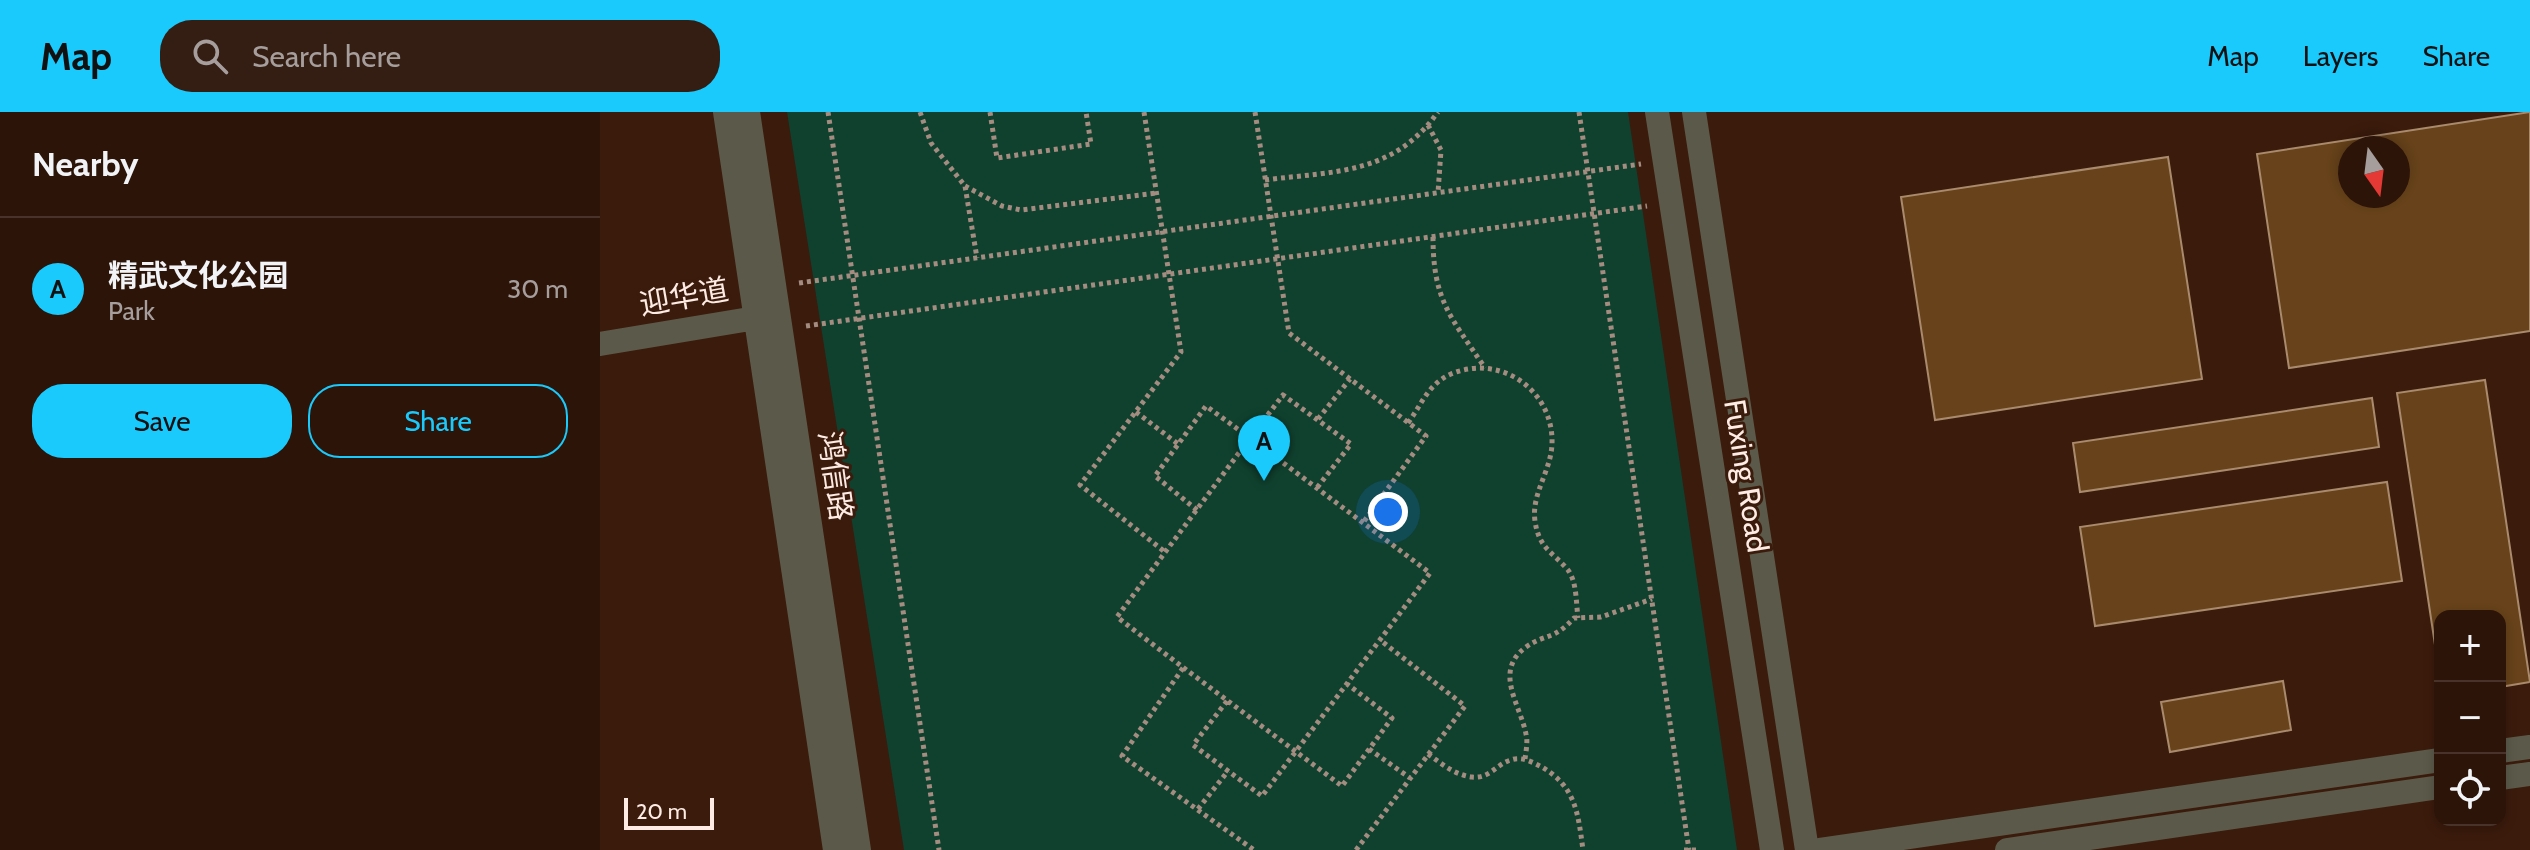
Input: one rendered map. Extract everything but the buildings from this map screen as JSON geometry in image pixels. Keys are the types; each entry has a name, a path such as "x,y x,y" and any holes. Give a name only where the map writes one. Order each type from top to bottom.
{"street":[{"name":"鸿信路","path":"725,112 772,321 859,850"},
{"name":"鸿信路","path":"748,112 774,287 772,321 835,850"},
{"name":"Fuxing Road","path":"1657,112 1772,850"},
{"name":"Fuxing Road","path":"1694,112 1807,850"},
{"name":"迎华道","path":"600,344 772,321"},
{"path":"2506,750 2530,747"},
{"path":"1820,850 2434,761"},
{"path":"2506,777 2530,774"},
{"path":"2007,850 2434,788"}],"path":[{"path":"828,112 939,850"},
{"path":"920,112 931,143 965,186 1002,206 1021,210 1157,193"},
{"path":"990,112 997,158 1091,144 1086,112"},
{"path":"1144,112 1181,352 1080,485 1165,552"},
{"path":"1255,112 1289,333 1426,436 1362,524"},
{"path":"1265,180 1374,165 1405,146 1438,112"},
{"path":"1579,112 1687,850 1697,850"},
{"path":"1428,125 1441,150 1438,193"},
{"path":"774,287 1665,161"},
{"path":"965,186 977,258"},
{"path":"772,321 860,319 1671,203"},
{"path":"1433,237 1433,271 1445,310 1485,368"},
{"path":"1408,423 1423,395 1452,373 1485,368 1513,373 1523,380 1547,415 1552,444 1536,499 1535,525 1546,552 1567,570 1573,581 1578,618"},
{"path":"1318,419 1350,379"},
{"path":"1316,489 1351,444 1283,395 1117,617 1342,786 1392,718 1347,684"},
{"path":"1197,510 1155,476 1206,406 1430,573 1262,796 1193,745 1227,701"},
{"path":"1136,412 1178,444"},
{"path":"1525,759 1527,736 1509,680 1512,663 1526,647 1555,637 1578,618 1601,617 1652,599"},
{"path":"1356,850 1465,706 1380,640"},
{"path":"1183,668 1122,756 1254,850"},
{"path":"1369,749 1410,778"},
{"path":"1428,754 1454,772 1473,777 1487,776 1511,760 1525,759 1567,786 1578,812 1583,850"},
{"path":"1198,809 1228,771"}],"green space":[{"path":"787,112 1628,112 1737,850 904,850"}],"place":[{"name":"精武文化公园","path":"1264,481"}]}
